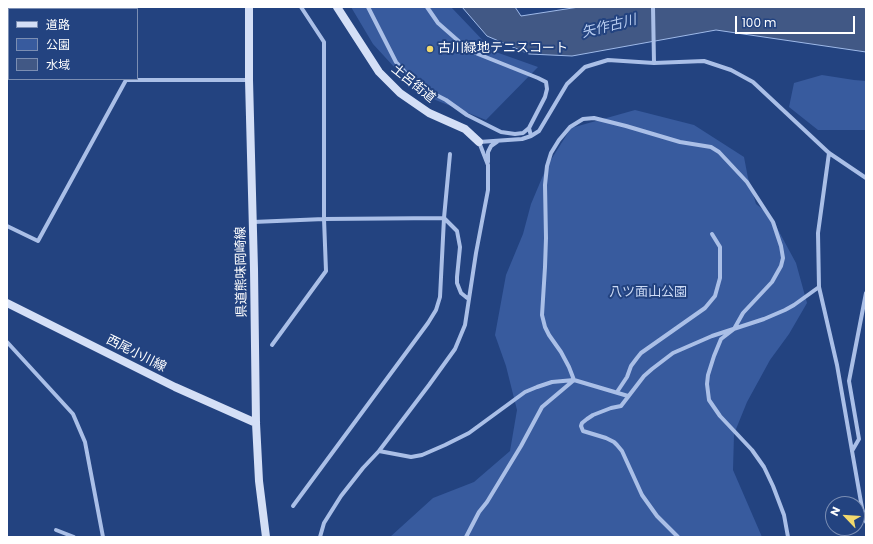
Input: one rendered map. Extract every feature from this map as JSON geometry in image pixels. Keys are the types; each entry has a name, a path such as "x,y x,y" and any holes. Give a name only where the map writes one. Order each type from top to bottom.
{"main road":[{"name":"県道熊味岡崎線","path":"249,7 256,423 259,480 266,537"},
{"name":"土呂街道","path":"337,7 379,72 400,93 429,113 464,129 479,142"},
{"name":"西尾小川線","path":"7,303 175,387 256,423"}],"street":[{"path":"272,345 326,271 324,219 324,42 301,7"},
{"path":"368,7 396,62 417,85 446,100 467,115 501,132 515,134 523,133 529,128 545,97 547,89 546,82 478,54 460,42 438,23 427,7"},
{"path":"653,7 654,63"},
{"path":"488,165 479,142 522,139 539,131 567,84 585,67 608,60 654,63 704,61 731,70 753,82 829,153 866,178"},
{"path":"7,226 38,241 126,80 250,80"},
{"path":"574,380 570,367 545,327 542,315 546,267 545,185 547,166 551,153 559,140 570,127 583,119 594,118 680,142 711,147 719,152 746,182 773,222 781,246 783,258 781,266 772,282 743,314 734,329 721,339 708,375 709,400 720,416 752,450 764,467 784,515 788,537"},
{"path":"529,128 531,136"},
{"path":"320,537 324,523 341,496 363,468 379,451 455,349 465,326 476,253 488,190 488,152 491,146 498,140"},
{"path":"829,153 818,233 819,288 837,365 862,508 866,522"},
{"path":"293,506 436,310 440,297 444,218 450,154"},
{"path":"253,222 324,219 444,218 457,231 460,247 457,277 458,283 461,293 469,299"},
{"path":"617,392 627,377 631,366 641,353 705,308 715,296 720,278 720,247 712,234"},
{"path":"678,537 657,516 642,495 622,451 617,445 606,438 582,432 582,423 593,415 621,406 644,376 673,353 712,336 764,319 794,306 819,288"},
{"path":"852,451 859,439 849,381 866,293"},
{"path":"7,342 73,414 86,442 103,537"},
{"path":"379,451 411,457 422,455 445,446 470,433 525,392 552,382 574,380 628,396"},
{"path":"466,537 479,512 487,502 517,452 542,407 574,380"},
{"path":"56,530 74,537"}],"green space":[{"path":"351,7 451,7 493,51 538,67 486,120 418,93 373,44"},
{"path":"822,75 866,81 866,130 818,130 789,107 794,83"},
{"name":"八ツ面山公園","path":"635,110 694,125 744,157 748,178 756,204 770,215 796,263 807,303 789,334 770,360 747,402 734,434 733,470 762,537 390,537 433,498 474,482 510,451 517,410 506,366 495,335 506,275 523,234 531,204 547,166 571,128"}],"water":[{"name":"矢作古川","path":"462,7 515,7 521,16 579,7 861,7 866,8 866,52 716,30 572,56 529,54 487,36"}],"place":[{"name":"古川緑地テニスコート","path":"430,49"}]}
